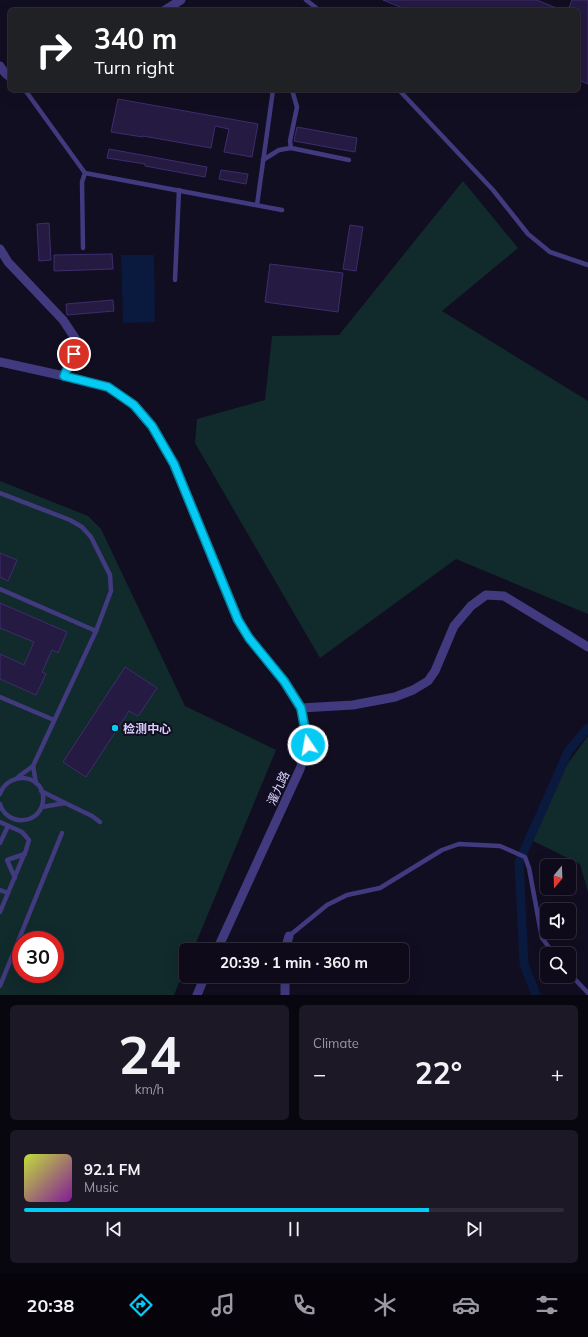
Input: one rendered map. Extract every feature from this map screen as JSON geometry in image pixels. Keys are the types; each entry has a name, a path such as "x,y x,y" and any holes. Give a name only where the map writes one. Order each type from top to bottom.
{"street":[{"path":"168,8 181,0"},
{"path":"0,66 8,75"},
{"path":"0,249 8,262 63,320 79,344 64,376"},
{"name":"灌九路","path":"0,362 108,387 134,405 152,426 174,464 238,620 249,638 284,681 301,708 308,745 304,757 220,943"},
{"path":"301,708 353,705 395,697 413,690 428,681 435,671 454,626 471,606 486,595 504,596 588,647"},
{"path":"287,943 289,936"},
{"path":"197,995 202,983"},
{"path":"285,983 285,995"}],"lane":[{"path":"306,0 316,8"},
{"path":"26,92 85,173 282,210"},
{"path":"257,205 273,92"},
{"path":"291,148 290,141 297,107 293,92"},
{"path":"401,92 493,190 528,234 550,252 588,265"},
{"path":"263,160 279,150 291,148 349,160"},
{"path":"82,248 82,182 85,173"},
{"path":"175,280 179,190"},
{"path":"0,493 70,520 82,527 91,537 110,575 111,591 96,631 33,766 18,778"},
{"path":"0,589 96,631"},
{"path":"0,697 54,720"},
{"path":"33,766 36,783"},
{"path":"0,794 1,789 11,780 24,777 36,783 42,791 92,816 100,822"},
{"path":"0,806 10,818 22,821 34,817 42,807 42,791"},
{"path":"42,807 65,803"},
{"path":"0,822 22,832 29,840 25,854 0,912"},
{"path":"0,843 8,826"},
{"path":"0,986 62,834"},
{"path":"289,936 327,905 347,895 380,888 442,850 459,844 500,846 525,857 529,868 542,938 549,947"},
{"path":"15,878 7,860 25,854"},
{"path":"0,890 8,893"},
{"path":"576,980 588,993"}],"green space":[{"path":"463,181 518,248 442,311 588,401 588,614 456,559 320,658 195,443 197,419 265,400 272,336 339,335"},
{"name":"检测中心","path":"0,481 88,516 101,529 185,706 276,750 196,943 179,943 179,983 174,995 0,995"},
{"path":"588,736 588,892 580,864 576,862 576,859 570,859 533,841 561,773"}],"water":[{"path":"121,255 154,255 155,322 123,323"}],"building":[{"path":"383,0 537,0 556,8 402,8"},
{"path":"572,0 588,0 588,84 580,81 580,8 569,8"},
{"path":"118,99 258,124 252,157 224,152 229,129 215,126 211,148 111,132"},
{"path":"297,127 357,138 355,152 294,141"},
{"path":"109,149 207,167 205,177 145,166 145,164 107,158"},
{"path":"221,170 248,174 246,184 219,179"},
{"path":"49,223 51,260 39,261 37,224"},
{"path":"350,225 363,227 356,271 343,269"},
{"path":"112,254 113,269 54,271 54,255"},
{"path":"270,264 343,273 338,312 265,302"},
{"path":"113,300 114,311 67,315 66,304"},
{"path":"0,553 17,560 8,581 0,577"},
{"path":"0,603 67,632 58,653 52,650 42,672 46,674 36,695 0,679 0,654 24,665 34,642 0,628"},
{"path":"125,667 157,688 138,716 129,711 86,777 63,762"}],"waterway":[{"path":"536,995 524,964 519,862 569,750 588,728"}],"place":[{"name":"检测中心","path":"115,728"}],"route":[{"path":"74,354 64,376 108,387 134,405 152,426 174,464 238,620 249,638 284,681 301,708 308,745"}]}
